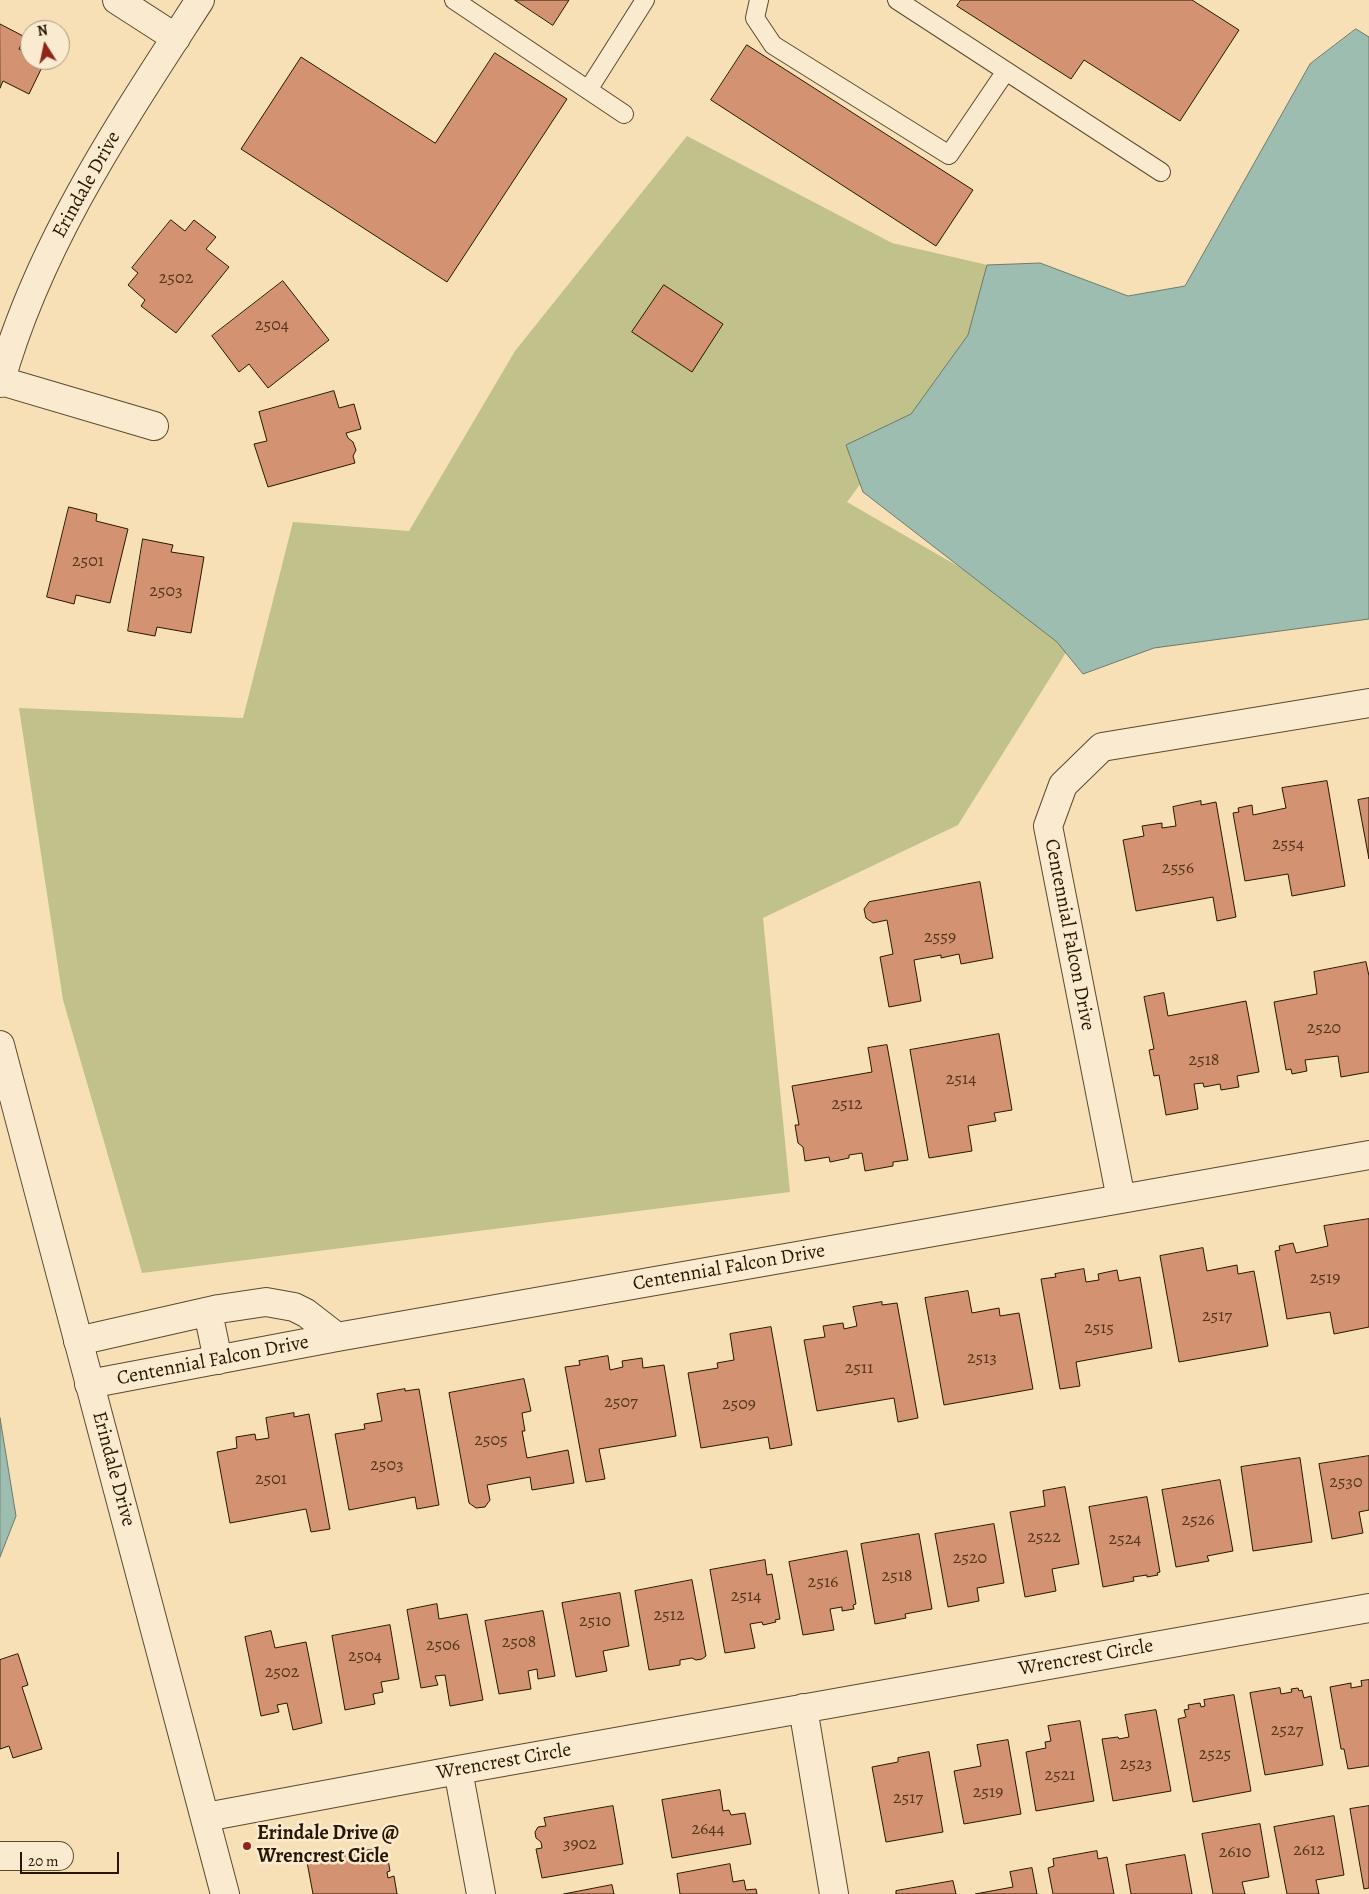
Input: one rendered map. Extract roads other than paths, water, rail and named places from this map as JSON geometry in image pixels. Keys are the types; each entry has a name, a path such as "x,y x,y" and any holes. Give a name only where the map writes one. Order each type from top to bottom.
{"street":[{"path":"117,0 176,38"},
{"name":"Erindale Drive","path":"0,382 19,325 42,269 69,213 119,127 200,0"},
{"path":"0,382 154,426"},
{"name":"Centennial Falcon Drive","path":"1120,1199 1048,826 1063,785 1102,747 1369,703"},
{"name":"Erindale Drive","path":"0,1045 225,1894"},
{"name":"Centennial Falcon Drive","path":"89,1384 337,1337 1369,1155"},
{"name":"Centennial Falcon Drive","path":"78,1340 208,1312 266,1302 294,1307 337,1337"},
{"path":"208,1312 218,1360"},
{"name":"Wrencrest Circle","path":"206,1817 803,1708 1369,1608"},
{"path":"803,1708 834,1894"},
{"path":"458,1770 481,1894"},
{"path":"0,1856 59,1856"}],"lane":[{"path":"454,0 624,114"},
{"path":"588,90 645,0"},
{"path":"759,0 755,18 773,45 949,156 1006,71"},
{"path":"897,0 1161,172"}],"place":[{"name":"Erindale Drive @ Wrencrest Cicle","path":"247,1846"}]}
